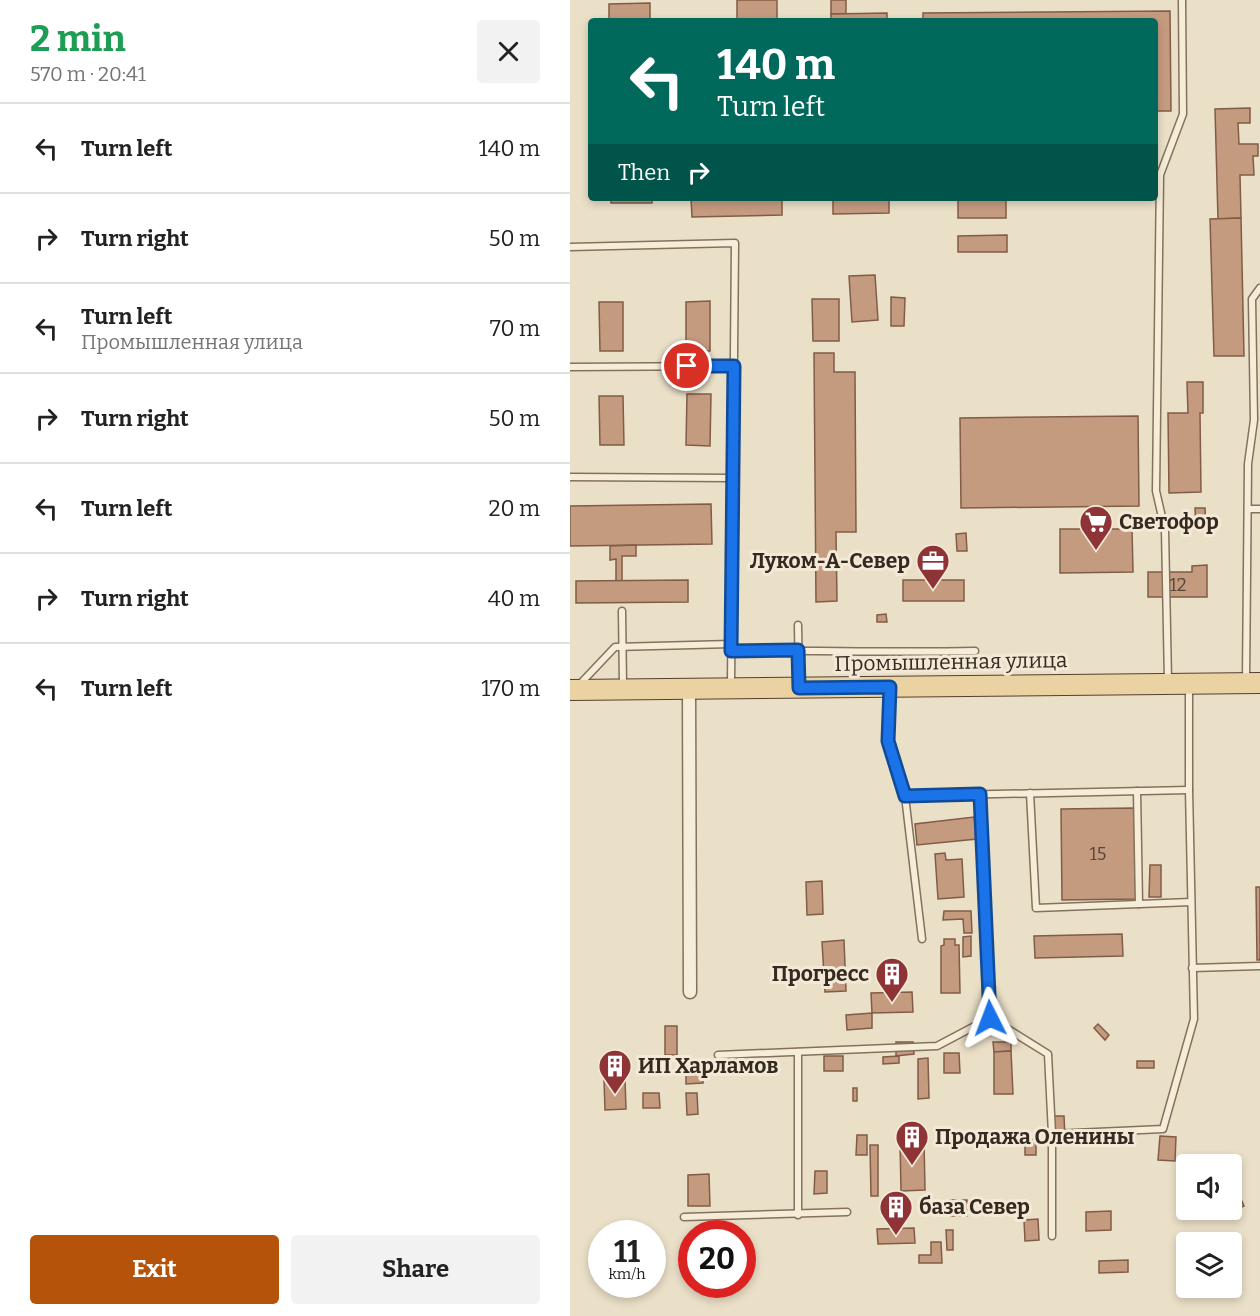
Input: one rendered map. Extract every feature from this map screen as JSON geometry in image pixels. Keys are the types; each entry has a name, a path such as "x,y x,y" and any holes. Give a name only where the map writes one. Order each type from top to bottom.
{"main road":[{"name":"Промышленная улица","path":"572,690 1253,683"}],"street":[{"path":"689,689 690,992"}],"lane":[{"path":"1168,684 1165,530 1156,491 1160,175 1183,114 1182,0"},
{"path":"570,247 735,243 731,688"},
{"path":"1253,683 1246,634 1248,464 1254,420 1252,299 1260,288"},
{"path":"570,367 734,366"},
{"path":"570,477 733,478"},
{"path":"1248,509 1260,509"},
{"path":"622,611 623,689"},
{"path":"798,625 799,688"},
{"path":"572,690 615,647 886,653 975,651"},
{"path":"1052,1134 1163,1129 1194,1019 1189,790 1190,684"},
{"path":"890,687 888,741 905,796 922,939"},
{"path":"905,796 1189,790"},
{"path":"1137,791 1139,904"},
{"path":"1030,793 1036,908 1191,902"},
{"path":"980,794 990,1018"},
{"path":"1192,968 1260,966"},
{"path":"718,1055 937,1046 990,1018"},
{"path":"990,1018 1047,1054 1052,1134 1052,1236"},
{"path":"798,1052 798,1215"},
{"path":"684,1217 847,1212"}],"building":[{"path":"737,0 777,0 777,18 737,18"},
{"path":"831,0 846,0 846,14 831,14"},
{"path":"650,3 650,18 609,18 609,4"},
{"path":"1170,11 1171,111 1158,111 1158,18 923,18 923,13"},
{"path":"887,13 887,18 831,18 831,14"},
{"path":"1250,108 1250,123 1238,123 1239,144 1258,144 1258,156 1253,156 1254,175 1240,175 1241,218 1218,219 1215,109"},
{"path":"611,201 652,201 652,203 611,203"},
{"path":"691,201 782,201 782,215 692,217"},
{"path":"833,201 889,201 889,213 833,214"},
{"path":"958,201 1006,201 1006,218 958,218"},
{"path":"1241,218 1244,356 1214,356 1210,219"},
{"path":"1007,235 1007,252 958,252 958,236"},
{"path":"875,275 878,320 852,322 849,276"},
{"path":"891,297 905,298 904,326 891,326"},
{"path":"812,299 839,299 839,341 813,341"},
{"path":"710,301 710,351 686,351 686,302"},
{"path":"599,302 623,302 623,351 600,351"},
{"path":"814,353 834,353 834,372 855,372 856,532 836,532 837,601 816,602"},
{"path":"1187,382 1203,382 1203,413 1200,413 1201,492 1169,493 1168,413 1188,413"},
{"path":"687,394 711,394 710,446 686,445"},
{"path":"599,396 623,396 624,445 600,445"},
{"path":"1138,416 1139,506 961,508 960,418"},
{"path":"711,504 712,544 570,546 570,506"},
{"path":"1195,508 1205,508 1206,530 1196,530"},
{"name":"Светофор","path":"1060,529 1132,529 1133,572 1060,573"},
{"path":"966,533 967,551 957,551 956,534"},
{"path":"636,545 636,556 622,556 622,581 616,581 616,559 610,560 610,546"},
{"path":"1207,565 1207,597 1148,597 1148,572 1192,572 1192,566"},
{"path":"688,580 688,602 576,603 576,581"},
{"name":"Луком-А-Север","path":"903,580 964,580 964,601 903,601"},
{"path":"886,614 887,622 877,622 877,615"},
{"path":"1134,808 1136,899 1062,900 1061,809"},
{"path":"974,817 977,839 917,845 915,824"},
{"path":"945,853 946,860 962,859 964,897 938,899 935,854"},
{"path":"1150,865 1161,865 1161,897 1149,897"},
{"path":"822,881 823,914 807,915 806,882"},
{"path":"1256,887 1260,887 1260,960 1257,960"},
{"path":"944,911 971,911 972,933 964,933 963,919 943,920"},
{"path":"1122,934 1123,956 1035,958 1034,936"},
{"path":"971,936 971,956 963,957 963,937"},
{"path":"944,939 955,939 955,945 959,945 960,993 941,993 941,946 944,945"},
{"path":"844,940 846,991 825,992 822,942"},
{"name":"Прогресс","path":"912,992 913,1012 872,1013 871,993"},
{"path":"872,1013 872,1028 847,1030 846,1015"},
{"path":"1098,1024 1109,1035 1105,1040 1094,1028"},
{"path":"665,1026 677,1026 677,1055 665,1055"},
{"path":"896,1042 913,1042 914,1054 896,1056"},
{"path":"993,1042 1011,1042 1011,1051 994,1052"},
{"path":"1011,1051 1013,1094 994,1094 994,1052"},
{"path":"944,1053 959,1053 960,1073 944,1073"},
{"path":"824,1056 843,1056 843,1071 824,1071"},
{"path":"899,1056 899,1063 883,1064 883,1057"},
{"path":"928,1058 929,1098 918,1099 918,1059"},
{"path":"686,1061 703,1061 703,1083 686,1084"},
{"path":"1137,1061 1154,1061 1154,1068 1137,1068"},
{"name":"ИП Харламов","path":"604,1080 625,1080 626,1109 605,1110"},
{"path":"853,1088 857,1088 857,1101 853,1101"},
{"path":"643,1093 659,1093 660,1108 643,1108"},
{"path":"686,1093 697,1093 698,1114 687,1115"},
{"path":"1053,1116 1064,1116 1065,1138 1054,1138"},
{"path":"857,1135 867,1135 867,1155 856,1155"},
{"path":"1160,1136 1176,1137 1175,1161 1158,1160"},
{"path":"1036,1139 1036,1155 1025,1155 1025,1140"},
{"name":"Продажа Оленины","path":"924,1141 925,1190 901,1191 900,1142"},
{"path":"870,1145 878,1145 878,1196 871,1196"},
{"path":"815,1171 827,1171 827,1193 814,1194"},
{"path":"709,1174 710,1206 688,1206 688,1175"},
{"path":"949,1200 967,1200 967,1216 949,1216"},
{"path":"1111,1211 1111,1230 1086,1231 1086,1212"},
{"path":"1038,1219 1039,1240 1025,1241 1024,1220"},
{"name":"база Север","path":"914,1228 915,1243 878,1244 877,1229"},
{"path":"946,1230 953,1230 953,1250 947,1250"},
{"path":"931,1242 941,1242 942,1263 919,1263 919,1255 931,1255"},
{"path":"1128,1260 1128,1272 1099,1273 1099,1261"}],"place":[{"name":"Светофор","path":"1096,551"},
{"name":"Луком-А-Север","path":"933,590"},
{"name":"Прогресс","path":"892,1003"},
{"name":"ИП Харламов","path":"615,1095"},
{"name":"Продажа Оленины","path":"912,1166"},
{"name":"база Север","path":"896,1236"}],"route":[{"path":"687,366 734,366 731,651 798,650 799,688 890,687 888,741 905,796 980,794 990,1018"}]}
